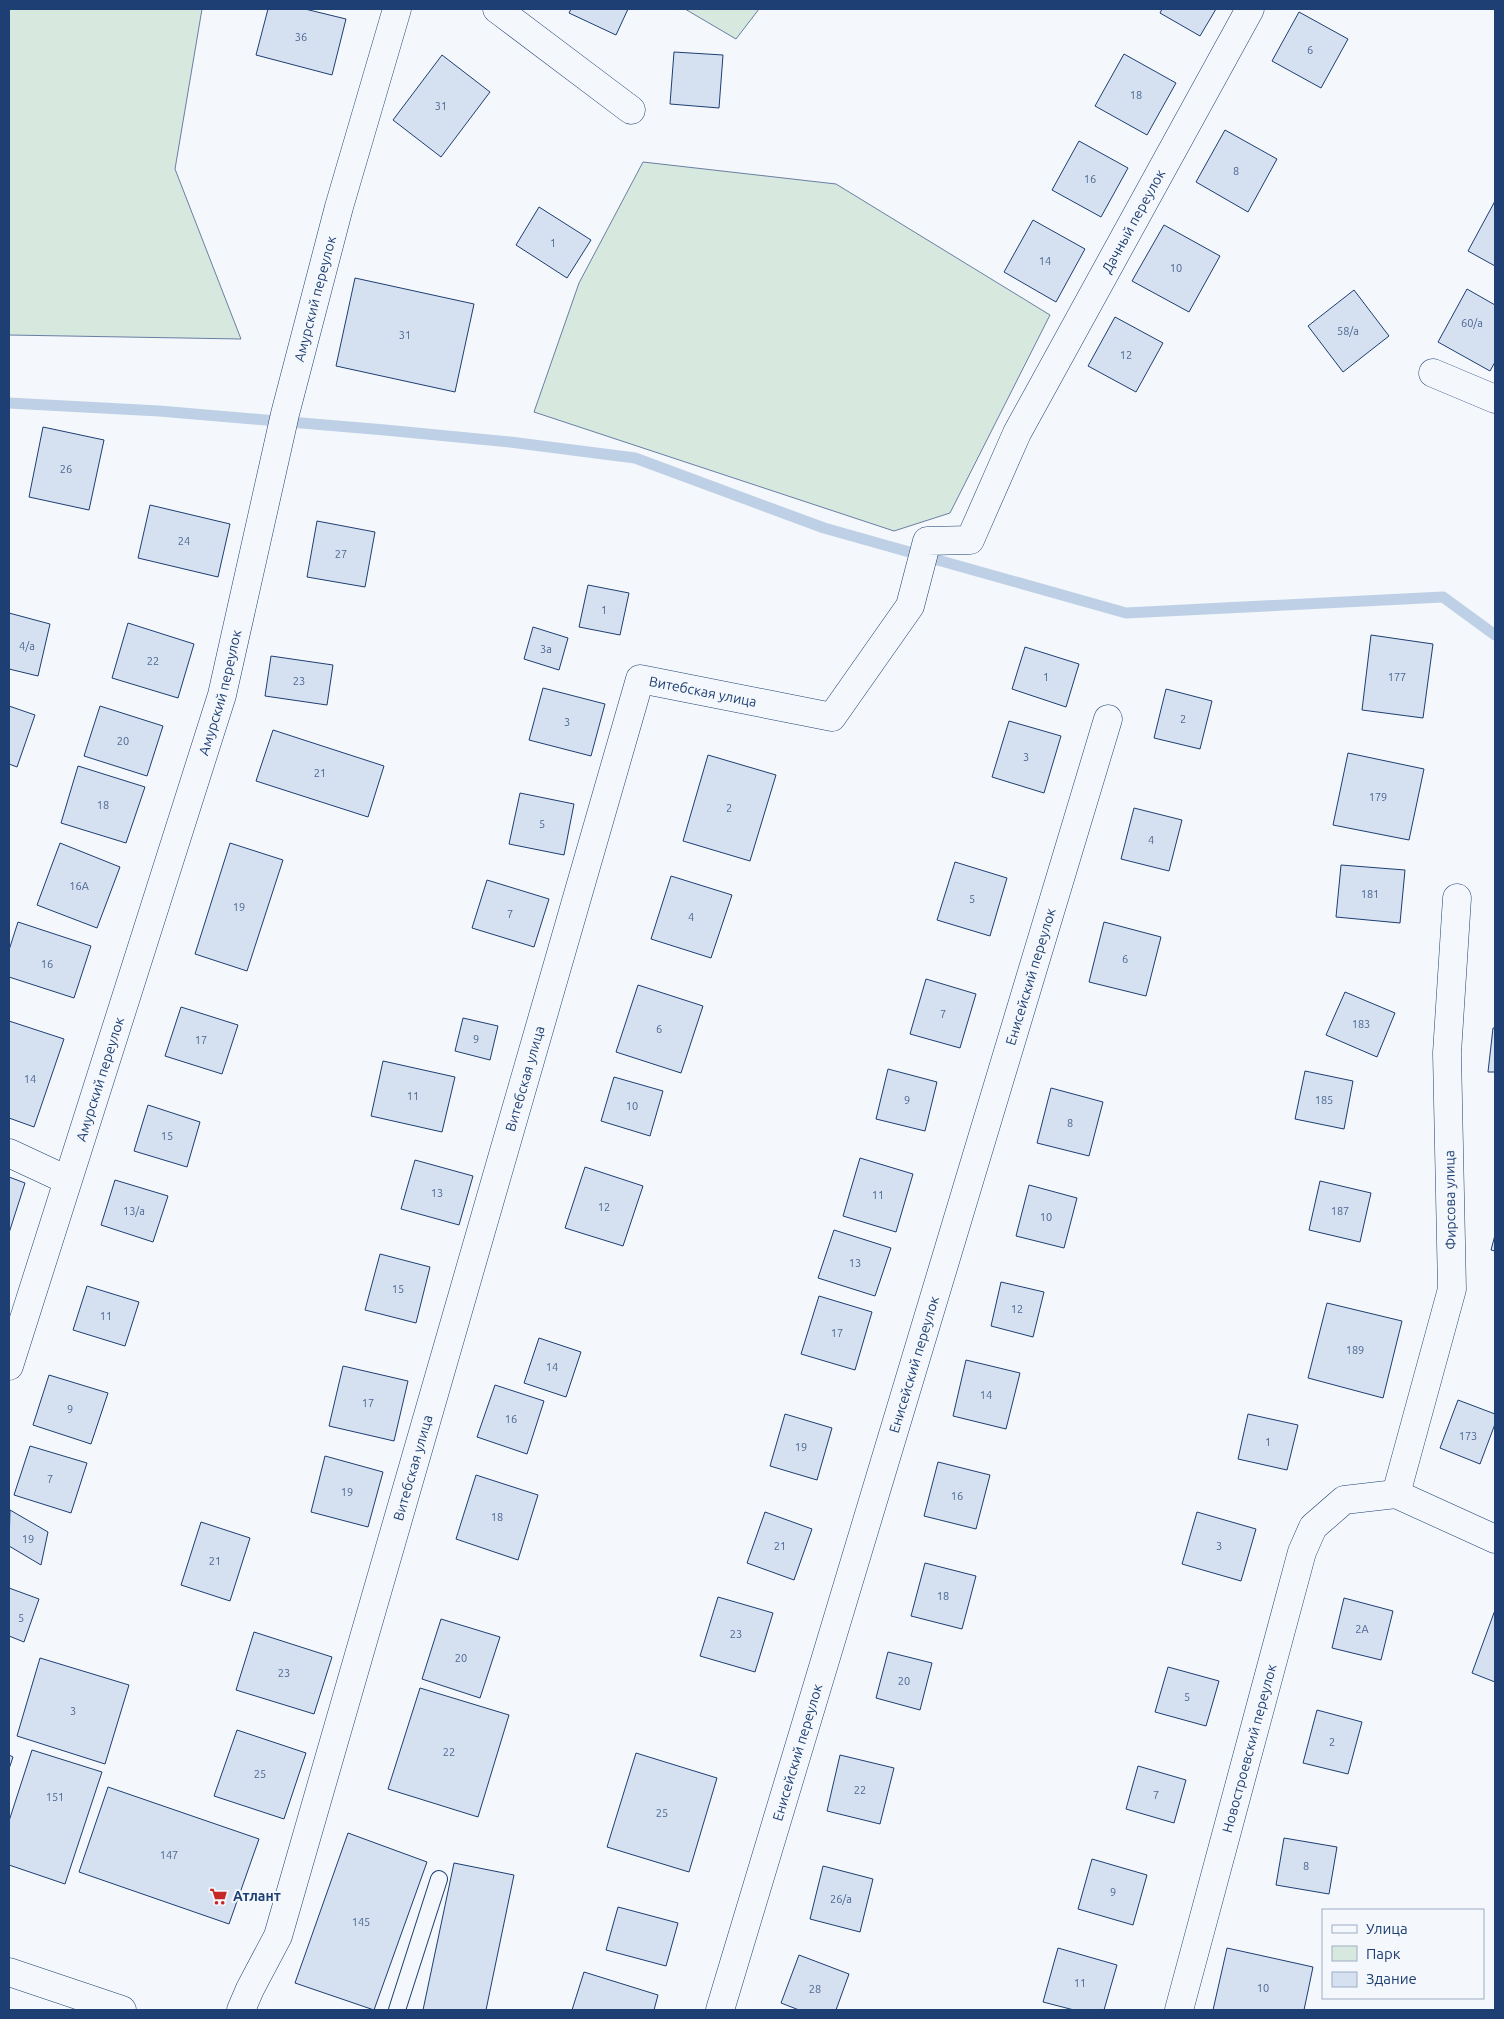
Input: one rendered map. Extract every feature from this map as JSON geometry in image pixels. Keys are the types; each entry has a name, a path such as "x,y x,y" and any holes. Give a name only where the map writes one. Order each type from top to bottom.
{"street":[{"name":"Амурский переулок","path":"9,1366 222,695 288,404 339,207 397,9"},
{"path":"497,9 631,110"},
{"name":"Дачный переулок","path":"1017,433 1250,9"},
{"path":"1433,372 1495,399"},
{"name":"Витебская улица","path":"241,2010 278,1936 640,679 832,717 910,606 927,541 970,540 1017,433"},
{"name":"Енисейский переулок","path":"720,2010 1108,719"},
{"name":"Фирсова улица","path":"1396,1494 1452,1289 1447,1053 1457,898"},
{"path":"9,1153 68,1180"},
{"path":"1396,1494 1495,1539"},
{"name":"Новостроевский переулок","path":"1179,2010 1302,1552 1313,1527 1344,1500 1396,1494"},
{"path":"9,1972 122,2010"}],"lane":[{"path":"397,2010 438,1879"}],"green space":[{"path":"9,9 202,9 175,169 241,339 9,335"},
{"path":"685,9 759,9 736,39"},
{"path":"643,162 836,184 1050,315 950,513 894,531 534,412 579,283"}],"building":[{"path":"268,9 305,9 346,19 332,75 256,55"},
{"path":"571,9 628,9 616,35 569,13"},
{"path":"1162,9 1216,9 1200,36 1160,13"},
{"path":"1299,12 1348,39 1321,88 1272,61"},
{"path":"674,52 723,55 719,108 670,104"},
{"path":"1124,54 1176,83 1147,135 1095,106"},
{"path":"442,55 490,92 441,157 393,120"},
{"path":"1225,130 1277,159 1248,212 1196,182"},
{"path":"1079,141 1128,168 1101,217 1052,190"},
{"path":"1495,201 1495,266 1468,251"},
{"path":"539,207 591,240 567,278 516,245"},
{"path":"1033,220 1085,249 1056,302 1004,272"},
{"path":"1164,225 1220,256 1189,312 1132,281"},
{"path":"355,278 474,304 455,392 336,366"},
{"path":"1467,289 1495,305 1495,362 1490,371 1438,342"},
{"path":"1354,290 1389,336 1343,372 1308,326"},
{"path":"1115,317 1163,343 1136,392 1088,366"},
{"path":"43,427 104,440 89,510 29,497"},
{"path":"150,505 230,524 218,577 138,558"},
{"path":"317,521 375,532 365,587 307,577"},
{"path":"588,585 629,593 620,635 579,627"},
{"path":"9,613 50,624 38,676 9,669"},
{"path":"128,623 194,644 178,698 112,678"},
{"path":"533,627 568,638 559,670 524,659"},
{"path":"1371,635 1433,644 1423,718 1362,710"},
{"path":"1025,647 1079,664 1066,707 1012,689"},
{"path":"271,656 333,665 327,705 265,696"},
{"path":"543,688 605,704 591,756 529,740"},
{"path":"1166,689 1212,701 1200,749 1154,738"},
{"path":"9,706 35,715 17,767 9,764"},
{"path":"100,706 163,726 147,776 84,756"},
{"path":"1009,721 1061,736 1044,793 992,777"},
{"path":"273,730 384,766 368,817 256,781"},
{"path":"1348,753 1424,769 1409,840 1333,825"},
{"path":"708,755 776,775 750,861 683,841"},
{"path":"78,766 145,787 126,843 61,823"},
{"path":"520,793 574,804 564,855 509,844"},
{"path":"1134,808 1182,820 1169,871 1121,859"},
{"path":"60,843 120,867 97,928 37,905"},
{"path":"230,843 283,860 247,971 195,954"},
{"path":"955,862 1007,878 990,936 937,920"},
{"path":"1341,865 1405,870 1400,923 1336,917"},
{"path":"671,876 732,895 711,958 651,939"},
{"path":"487,880 549,899 534,947 472,928"},
{"path":"18,922 91,946 74,998 9,977 9,950"},
{"path":"1104,922 1161,937 1146,996 1089,982"},
{"path":"926,979 976,994 960,1048 910,1034"},
{"path":"638,985 703,1006 681,1073 616,1052"},
{"path":"1345,992 1395,1013 1377,1057 1326,1035"},
{"path":"181,1007 238,1025 222,1074 165,1056"},
{"path":"463,1018 498,1026 490,1060 455,1051"},
{"path":"9,1021 64,1039 34,1127 9,1118"},
{"path":"1493,1028 1495,1028 1495,1072 1488,1072"},
{"path":"383,1061 455,1077 442,1132 371,1116"},
{"path":"888,1069 937,1082 925,1131 876,1119"},
{"path":"1305,1071 1353,1081 1344,1129 1295,1119"},
{"path":"614,1077 663,1091 650,1136 601,1121"},
{"path":"1051,1088 1103,1102 1089,1156 1037,1143"},
{"path":"148,1105 200,1122 187,1167 134,1151"},
{"path":"860,1158 913,1174 896,1232 843,1216"},
{"path":"415,1160 473,1176 459,1225 401,1209"},
{"path":"585,1167 643,1186 623,1246 565,1228"},
{"path":"9,1177 25,1183 9,1233"},
{"path":"115,1180 168,1196 153,1242 101,1225"},
{"path":"1320,1181 1371,1193 1360,1242 1309,1230"},
{"path":"1029,1185 1077,1198 1064,1248 1016,1236"},
{"path":"834,1230 891,1248 875,1296 818,1278"},
{"path":"1495,1235 1495,1251 1491,1250"},
{"path":"380,1254 430,1267 416,1323 365,1310"},
{"path":"1001,1282 1044,1292 1033,1337 991,1326"},
{"path":"87,1286 139,1302 125,1346 73,1330"},
{"path":"819,1296 872,1312 855,1370 801,1354"},
{"path":"1327,1303 1402,1321 1383,1398 1308,1378"},
{"path":"539,1338 581,1352 566,1397 524,1383"},
{"path":"966,1360 1020,1373 1006,1429 953,1416"},
{"path":"343,1366 408,1381 394,1441 329,1426"},
{"path":"49,1375 108,1393 91,1444 33,1425"},
{"path":"495,1385 544,1401 527,1454 477,1437"},
{"path":"1458,1400 1495,1414 1495,1424 1480,1464 1440,1448"},
{"path":"785,1414 832,1428 817,1480 770,1466"},
{"path":"1248,1414 1298,1425 1287,1470 1238,1459"},
{"path":"30,1446 87,1463 71,1513 14,1495"},
{"path":"325,1456 383,1472 368,1527 311,1512"},
{"path":"938,1462 990,1475 976,1529 924,1516"},
{"path":"476,1475 538,1495 518,1560 456,1539"},
{"path":"10,1510 48,1532 41,1565 9,1546"},
{"path":"765,1512 812,1529 794,1580 747,1563"},
{"path":"1197,1512 1256,1529 1241,1581 1182,1564"},
{"path":"201,1522 250,1538 230,1601 181,1585"},
{"path":"925,1563 976,1576 962,1629 911,1616"},
{"path":"9,1588 39,1599 24,1642 9,1636"},
{"path":"718,1597 773,1613 755,1672 700,1656"},
{"path":"1344,1598 1393,1611 1381,1660 1332,1648"},
{"path":"1495,1610 1495,1682 1472,1673"},
{"path":"441,1619 500,1637 480,1698 422,1679"},
{"path":"254,1632 332,1657 314,1714 236,1690"},
{"path":"888,1652 932,1663 920,1710 876,1698"},
{"path":"40,1658 129,1685 105,1764 17,1736"},
{"path":"1168,1667 1219,1681 1206,1726 1155,1712"},
{"path":"420,1688 509,1715 478,1817 388,1789"},
{"path":"1317,1710 1362,1722 1348,1774 1303,1763"},
{"path":"237,1730 306,1753 284,1819 214,1796"},
{"path":"32,1750 102,1772 65,1884 9,1865 9,1821"},
{"path":"636,1753 717,1778 689,1872 607,1847"},
{"path":"9,1755 13,1757 9,1769"},
{"path":"840,1755 894,1768 880,1824 827,1811"},
{"path":"1138,1766 1186,1780 1174,1823 1126,1809"},
{"path":"108,1787 259,1839 229,1924 79,1872"},
{"path":"348,1833 427,1862 374,2010 295,1983"},
{"path":"1284,1838 1337,1847 1329,1894 1276,1885"},
{"path":"1092,1859 1147,1875 1133,1925 1078,1909"},
{"path":"454,1863 514,1875 486,2010 423,2010"},
{"path":"823,1866 873,1879 860,1932 810,1919"},
{"path":"618,1907 678,1923 666,1966 606,1950"},
{"path":"1058,1948 1117,1965 1104,2010 1074,2010 1043,2002"},
{"path":"1227,1948 1313,1967 1304,2010 1213,2010"},
{"path":"799,1955 849,1974 836,2010 799,2010 781,2003"},
{"path":"584,1972 658,1995 654,2010 572,2010"}],"waterway":[{"path":"9,403 159,411 385,430 510,442 635,458 824,528 1126,613 1443,597 1495,635"}],"place":[{"name":"Атлант","path":"219,1896"}]}
